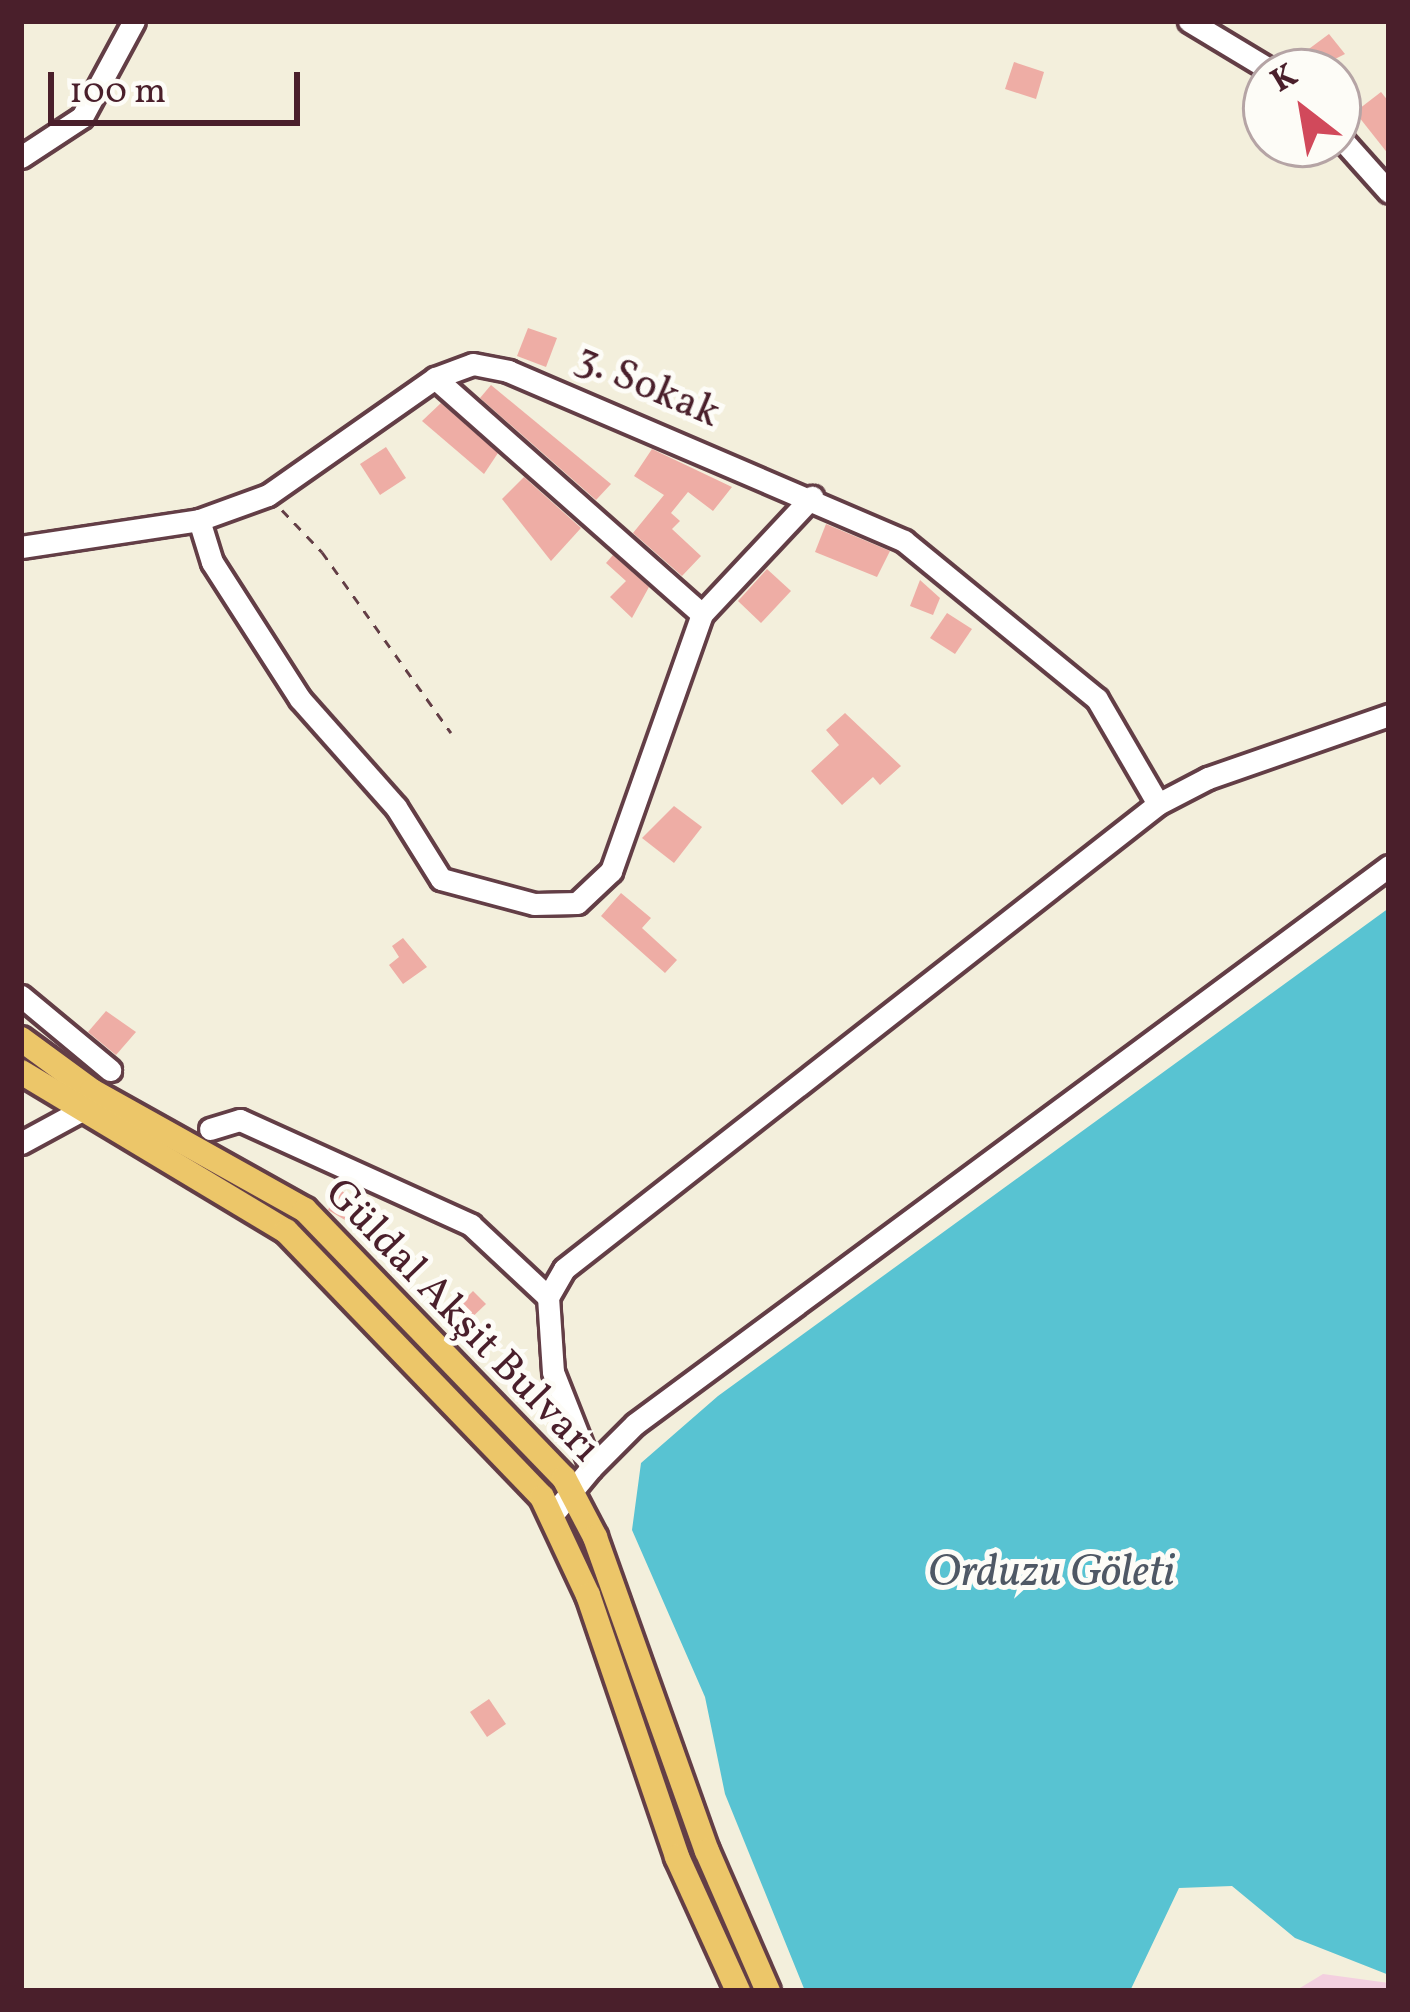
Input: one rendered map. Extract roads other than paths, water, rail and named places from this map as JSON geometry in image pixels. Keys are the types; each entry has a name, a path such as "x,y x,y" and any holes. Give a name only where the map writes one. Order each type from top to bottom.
{"main road":[{"name":"Güldal Akşit Bulvarı","path":"21,1040 85,1102 286,1231 553,1514 676,1857 737,1991"},
{"name":"Güldal Akşit Bulvarı","path":"21,1072 270,1184 304,1210 573,1493 768,1991"}],"street":[{"path":"21,157 82,117 134,21"},
{"path":"1190,21 1242,53"},
{"path":"1362,162 1389,192"},
{"name":"3. Sokak","path":"21,548 199,520 268,495 435,378 473,364 508,370 812,497 904,541 1084,687 1108,712 1127,762 1158,804"},
{"path":"435,378 702,614"},
{"path":"199,520 212,562 301,699 396,807 441,879 534,904 577,903 611,871 702,614 812,497"},
{"path":"591,1468 553,1372 548,1297 565,1269 1158,804 1208,778 1389,715"},
{"path":"553,1514 635,1424 1389,866"},
{"path":"21,996 110,1070"},
{"path":"21,1143 85,1102"},
{"path":"210,1129 240,1120 471,1225 548,1297"}],"water":[{"name":"Orduzu Göleti","path":"1389,908 1389,1975 1295,1938 1232,1886 1179,1888 1130,1991 805,1991 725,1794 705,1697 632,1530 641,1463 718,1396"}]}
